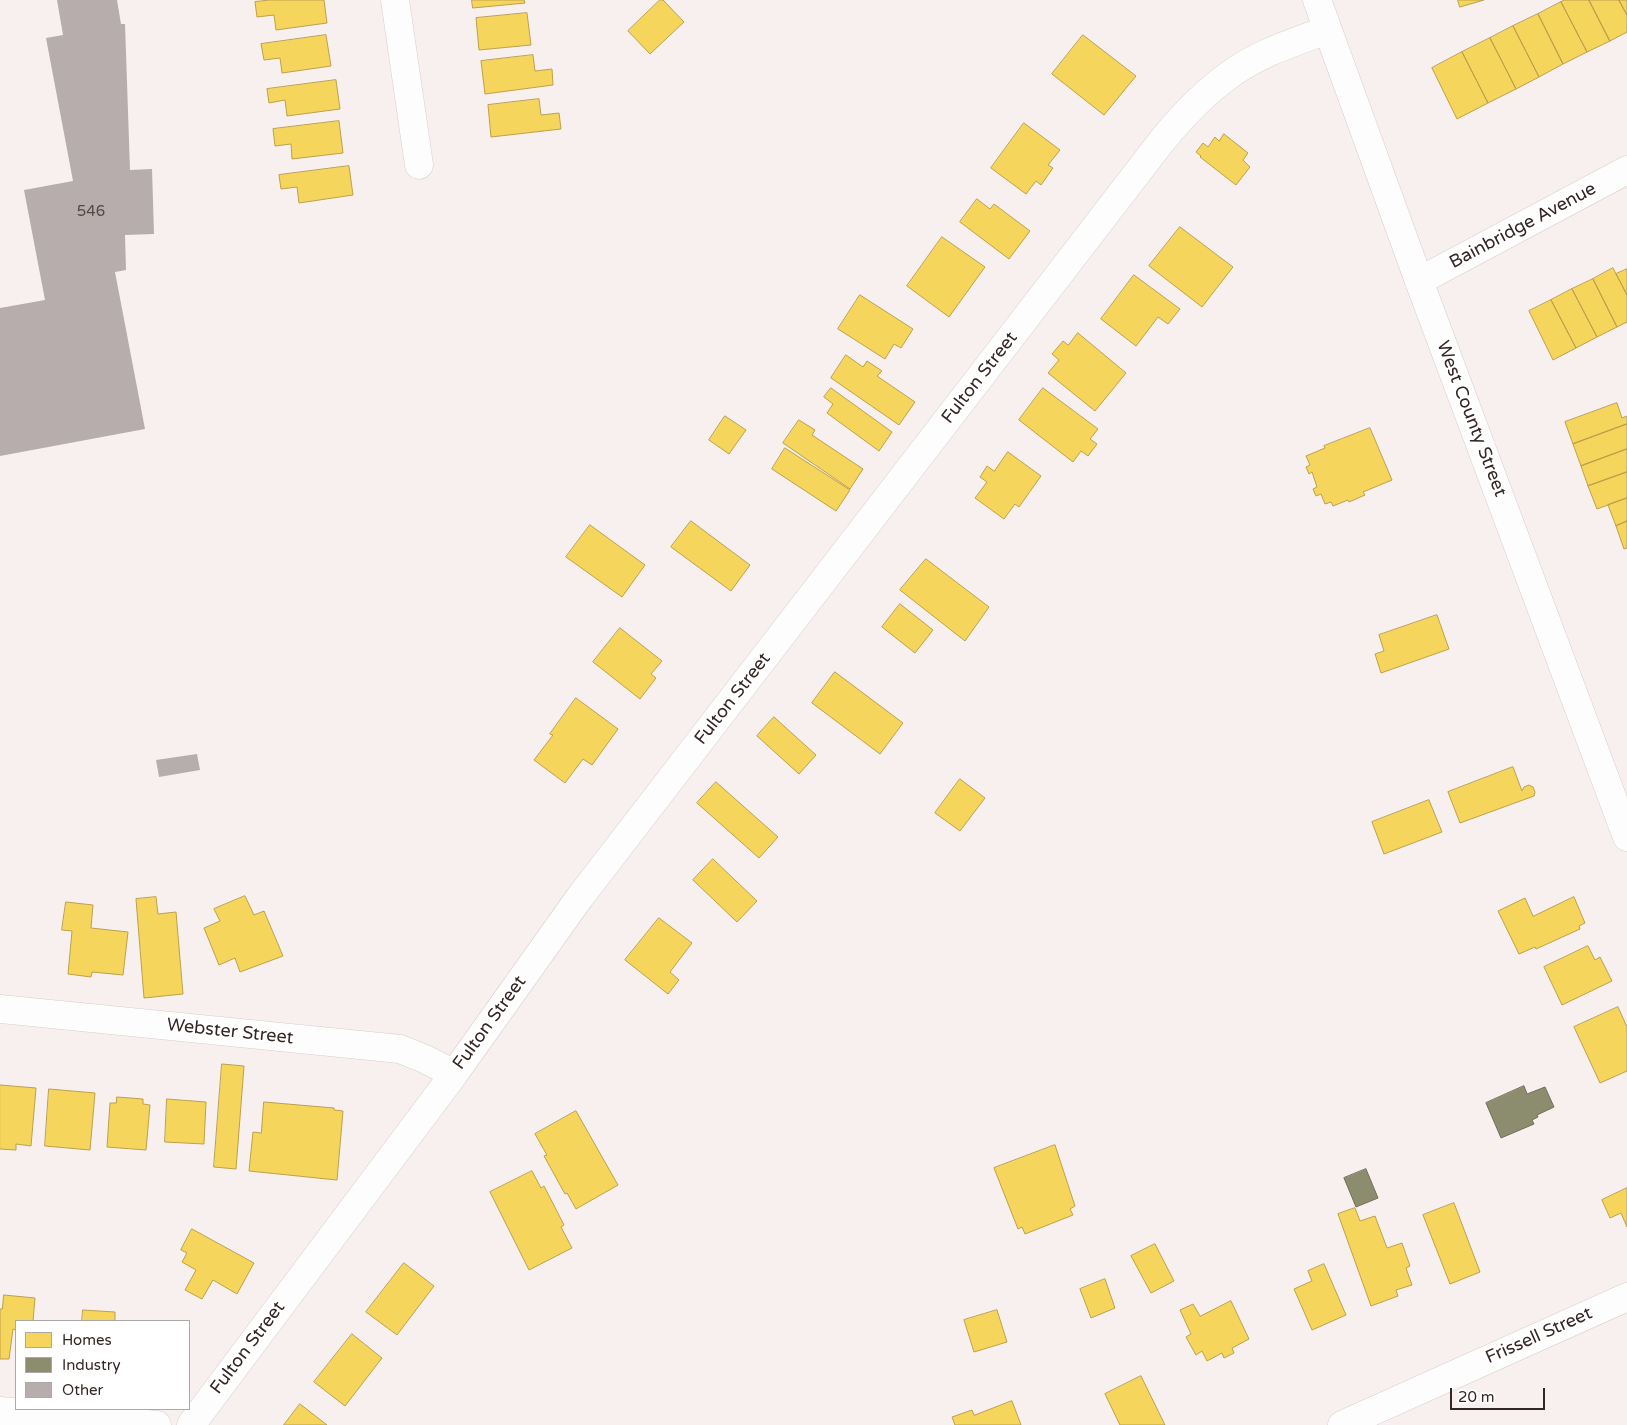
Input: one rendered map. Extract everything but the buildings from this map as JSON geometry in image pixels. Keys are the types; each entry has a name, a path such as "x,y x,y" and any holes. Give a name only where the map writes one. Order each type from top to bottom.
{"street":[{"path":"395,0 419,165"},
{"name":"West County Street","path":"1317,0 1419,282 1627,836"},
{"name":"Fulton Street","path":"191,1425 454,1074 580,897 1166,135 1205,95 1233,72 1294,42 1327,30"},
{"name":"Bainbridge Avenue","path":"1419,282 1627,170"},
{"name":"Webster Street","path":"0,1010 400,1049 425,1058 454,1074"},
{"name":"Frissell Street","path":"1342,1425 1627,1297"},
{"path":"0,1410 157,1425"}]}
